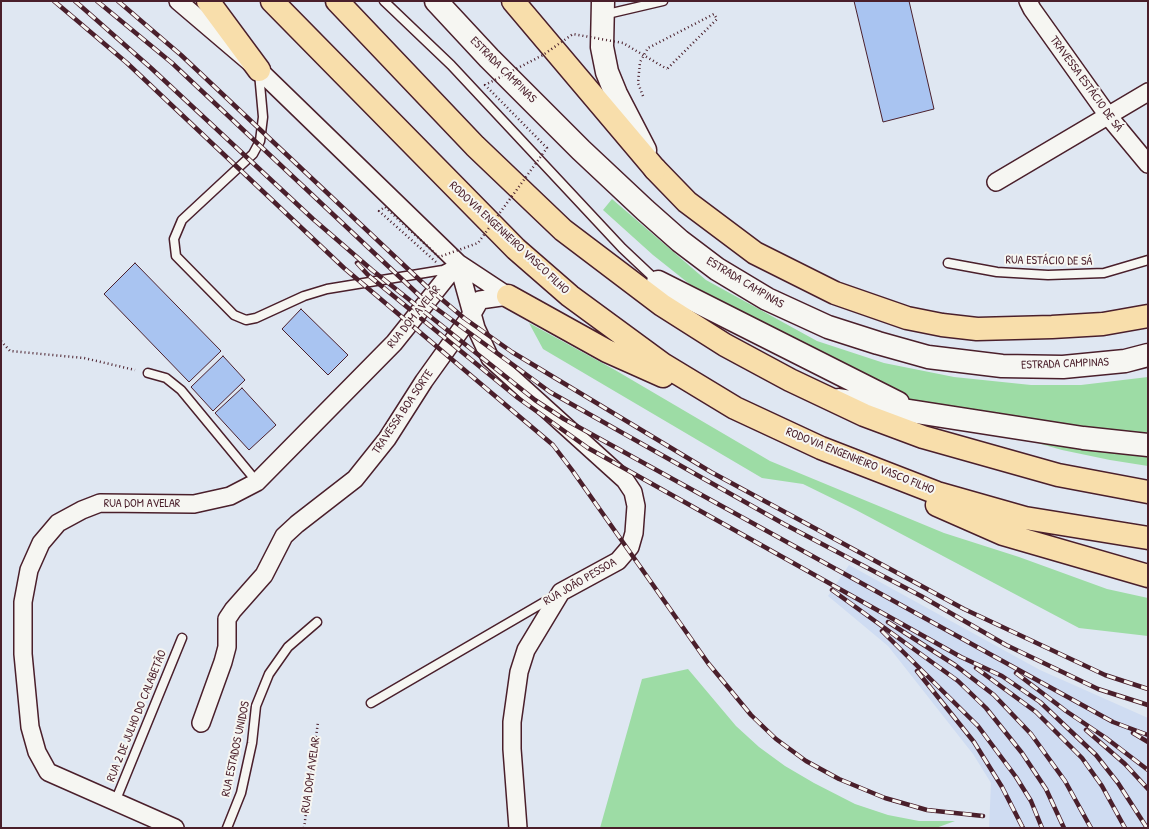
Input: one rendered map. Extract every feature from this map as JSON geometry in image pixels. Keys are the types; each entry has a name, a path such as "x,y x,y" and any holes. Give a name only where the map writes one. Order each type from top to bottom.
{"main road":[{"path":"208,1 259,70"},
{"name":"RODOVIA ENGENHEIRO VASCO FILHO","path":"272,1 467,201 522,254 570,296 664,365 735,408 821,448 937,493 1025,518 1148,538"},
{"path":"337,1 475,146 563,230 656,301 725,345 790,380 864,415 923,437 1058,475 1148,492"},
{"path":"513,1 655,169 687,202 755,254 835,293 907,318 942,325 977,329 1052,328 1145,319"},
{"name":"ESTRADA CAMPINAS","path":"440,5 581,150 645,210 680,241 717,269 767,299 828,327 928,357 1002,366 1063,367 1125,361 1148,356"},
{"path":"603,8 602,46 607,72 616,94 655,169"},
{"path":"658,282 917,412"},
{"path":"508,296 607,351 735,408"},
{"path":"828,398 1082,438 1148,445"},
{"path":"821,448 929,501 1003,534 1148,576"}],"street":[{"path":"178,1 259,70 458,263 508,296"},
{"name":"TRAVESSA ESTÁCIO DE SÁ","path":"1028,1 1032,9 1109,117 1148,164"},
{"path":"996,182 1109,117 1148,92"},
{"name":"RUA JOÃO PESSOA","path":"458,263 480,339 490,358 625,480 633,492 636,506 636,520 630,547 618,561 561,592"},
{"name":"RUA DOM AVELAR","path":"175,828 48,772 37,752 30,727 23,654 23,602 29,570 41,543 58,523 82,510 100,503 194,504 230,496 257,482 394,343 458,263"},
{"path":"472,314 480,300 508,296"},
{"name":"TRAVESSA BOA SORTE","path":"201,723 223,662 226,647 227,619 233,610 264,575 284,536 297,524 355,479 387,439 424,381 472,314"},
{"path":"518,828 512,749 512,722 519,672 530,643 561,592"}],"lane":[{"path":"384,1 451,65 622,248 680,303"},
{"path":"603,8 663,1"},
{"path":"259,70 262,117 260,141 253,154 182,220 174,239 176,256 234,316 246,320 256,318 304,296 327,290 443,270 458,263"},
{"name":"RUA ESTÁCIO DE SÁ","path":"948,264 997,272 1048,275 1104,273 1148,260"},
{"path":"692,314 725,345"},
{"path":"148,373 166,378 181,390 257,482"},
{"name":"RUA JOÃO PESSOA","path":"371,703 561,592"},
{"name":"RUA ESTADOS UNIDOS","path":"226,828 241,793 252,743 256,706 269,674 288,647 317,622"},
{"name":"RUA 2 DE JULHO DO CALABETÃO","path":"115,802 182,638"}],"path":[{"path":"436,262 379,212 385,207 439,257 478,243 547,148 485,85 543,54 573,34 623,43 667,69 717,19 714,14 648,48 640,62 638,83 643,97"},
{"path":"1,341 10,350 84,358 148,373"},
{"name":"RUA DOM AVELAR","path":"304,828 318,722"}],"shaded area":[{"path":"849,565 1040,670 1148,718 1148,828 989,828 991,783 973,754 888,646 828,596"}],"green space":[{"path":"612,199 706,280 817,341 884,363 954,377 1031,385 1081,385 1148,377 1148,466 1062,450 985,428 872,388 697,290 653,255 603,210"},
{"path":"529,323 615,370 770,461 944,533 1019,557 1107,589 1148,598 1148,636 1079,628 856,510 803,484 762,478 543,349"},
{"path":"688,669 736,726 759,747 785,766 814,783 855,804 888,815 919,821 955,821 936,828 600,828 642,679"}],"building":[{"path":"854,1 909,1 934,109 883,122"},
{"path":"135,263 221,351 189,382 104,294"},
{"path":"301,309 348,355 328,375 282,329"},
{"path":"223,356 245,380 213,411 191,387"},
{"path":"242,388 276,425 249,450 215,413"}],"railway":[{"path":"54,1 127,63 344,268 553,445 708,663 751,715 776,739 806,761 839,779 885,798 927,810 983,816"},
{"path":"75,1 151,68 313,219 372,270 535,400 564,419 1113,722 1148,735"},
{"path":"97,1 172,63 422,298 550,392 784,524 921,596 1006,645 1098,689 1148,705"},
{"path":"118,1 181,55 426,286 464,318 512,352 711,472 964,609 1105,675 1148,689"},
{"path":"357,263 368,275 518,398 588,448 961,657 1002,676 1040,702 1096,755 1118,783 1147,828"},
{"path":"832,590 958,681 986,708 1022,753 1046,789 1064,828"},
{"path":"888,622 955,665 994,695 1031,734 1065,781 1091,828"},
{"path":"882,631 978,726 1016,777 1031,801 1042,828"},
{"path":"976,668 1036,712 1082,758 1102,786 1125,828"},
{"path":"917,671 974,742 1002,787 1023,828"},
{"path":"1016,673 1148,770"},
{"path":"1086,730 1125,764 1148,789"},
{"path":"1133,733 1148,742"}]}
